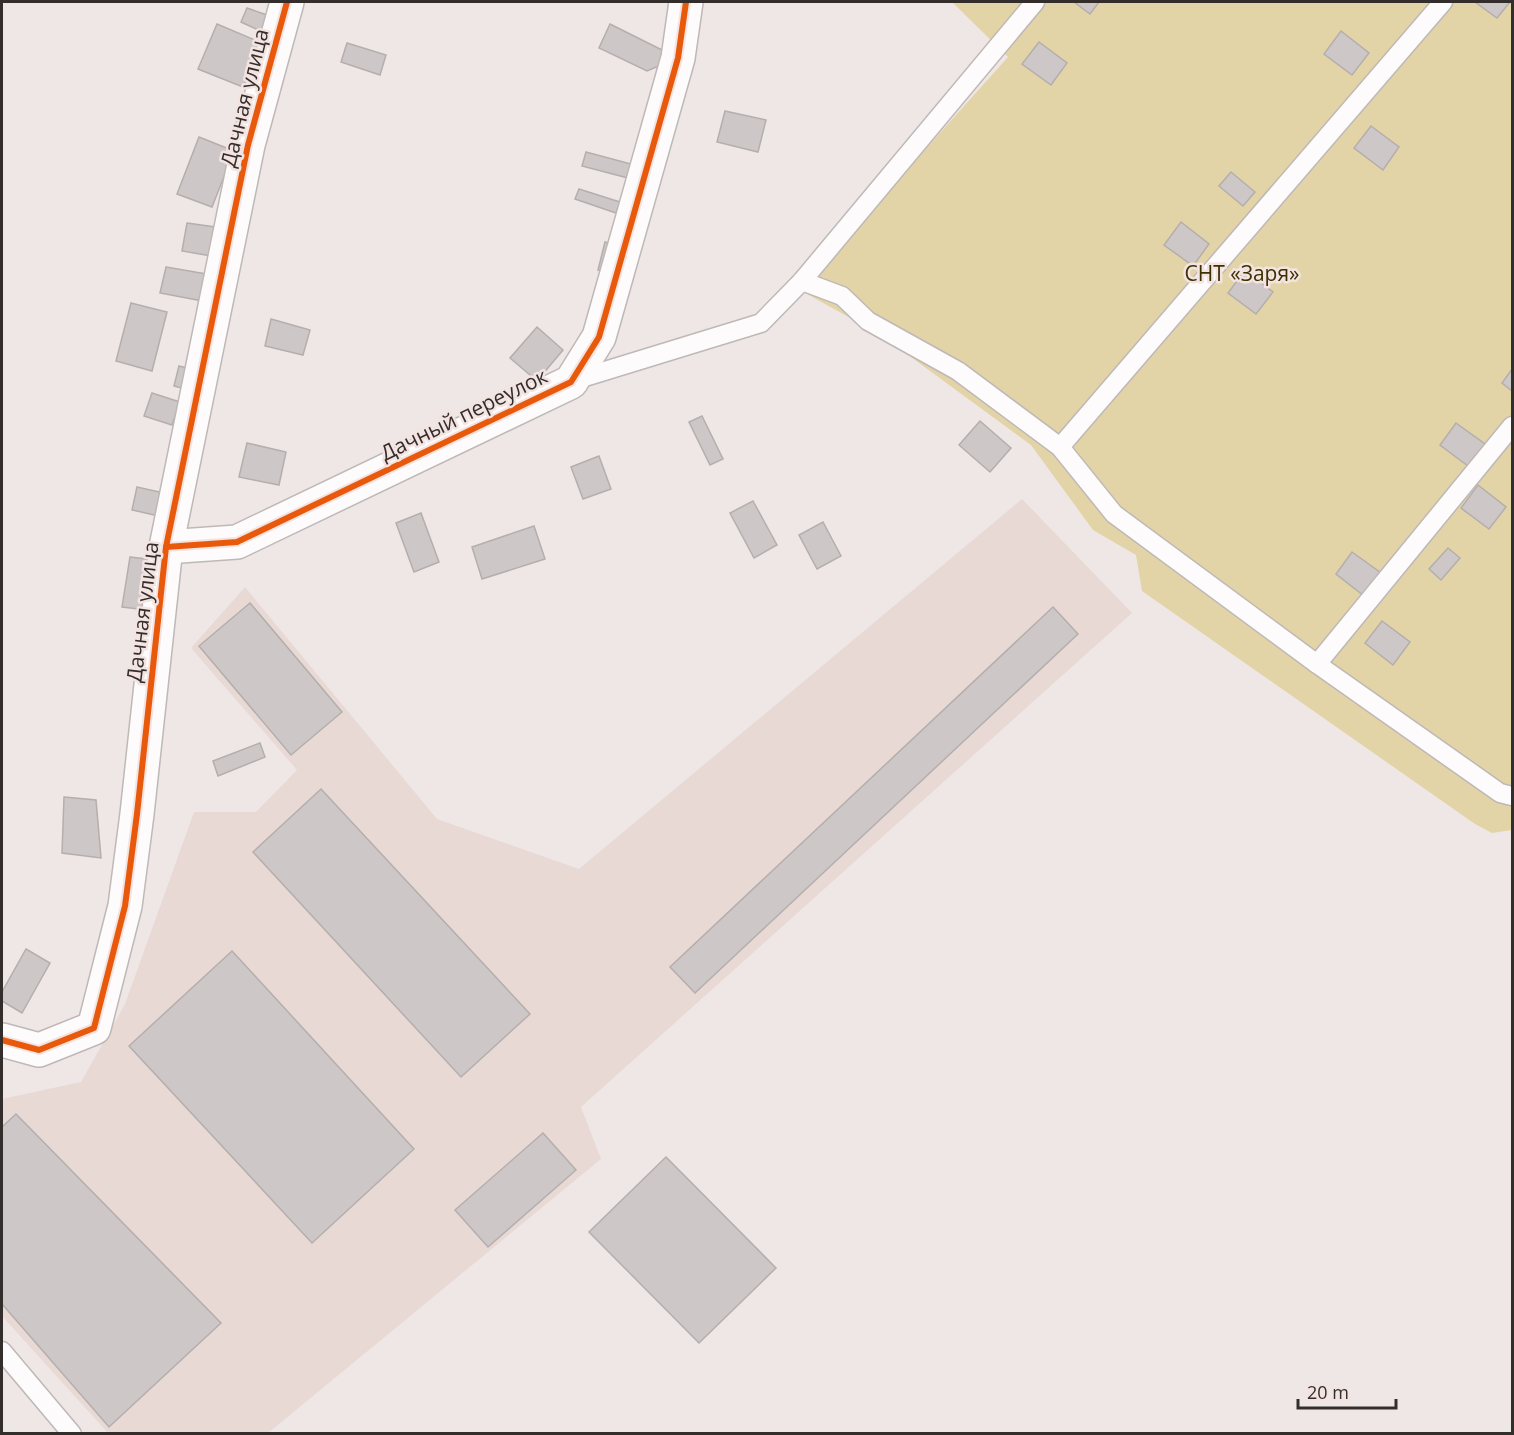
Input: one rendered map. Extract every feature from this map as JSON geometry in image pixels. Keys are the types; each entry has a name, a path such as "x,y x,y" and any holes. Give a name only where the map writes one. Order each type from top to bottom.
{"street":[{"name":"Дачная улица","path":"2,1040 39,1050 94,1028 125,906 166,547 248,145 287,2"},
{"name":"Дачный переулок","path":"166,547 237,542 571,382 599,337 678,58 686,2"}],"lane":[{"path":"571,382 761,323 802,281 1035,2"},
{"path":"1060,447 1443,2"},
{"path":"802,281 842,296 868,321 958,370 1060,447 1114,513 1317,664 1500,793 1512,796"},
{"path":"1317,664 1512,426"},
{"path":"2,1351 72,1434"}],"shaded area":[{"path":"1022,499 1132,613 581,1107 601,1159 268,1433 108,1433 2,1316 2,1099 81,1082 125,1004 194,812 256,812 297,770 191,648 245,587 437,819 579,869"}],"green space":[{"name":"СНТ «Заря»","path":"952,2 1512,2 1512,830 1492,833 1475,824 1142,591 1136,555 1093,530 1031,445 881,335 807,294 851,232 1008,57"}],"building":[{"path":"1074,2 1099,2 1090,14"},
{"path":"1475,2 1510,2 1497,18"},
{"path":"247,8 273,17 265,33 241,22"},
{"path":"217,24 262,43 243,87 198,69"},
{"path":"610,24 678,58 647,71 599,48"},
{"path":"1341,31 1369,53 1352,75 1324,54"},
{"path":"1039,42 1067,63 1051,85 1022,64"},
{"path":"347,43 386,55 380,75 341,62"},
{"path":"725,111 766,120 758,152 717,142"},
{"path":"1371,126 1399,147 1383,170 1354,148"},
{"path":"199,137 234,151 212,207 177,194"},
{"path":"586,152 631,164 628,178 582,166"},
{"path":"1231,172 1255,192 1243,206 1219,186"},
{"path":"579,189 620,202 616,213 575,199"},
{"path":"1181,222 1209,244 1193,266 1164,245"},
{"path":"187,223 222,228 217,257 182,251"},
{"path":"605,242 619,245 612,274 598,270"},
{"path":"166,267 213,275 208,302 160,293"},
{"path":"1245,270 1273,292 1256,314 1228,293"},
{"path":"131,303 167,312 152,371 116,361"},
{"path":"271,319 310,330 303,355 265,346"},
{"path":"537,327 563,350 537,381 510,358"},
{"path":"179,366 195,370 189,390 174,386"},
{"path":"1512,369 1512,391 1502,383"},
{"path":"152,393 180,402 172,425 144,416"},
{"path":"702,416 723,459 710,465 689,422"},
{"path":"980,421 1011,448 990,472 959,445"},
{"path":"1456,423 1485,444 1468,466 1440,445"},
{"path":"247,443 286,452 279,485 239,477"},
{"path":"599,456 611,489 583,499 571,467"},
{"path":"1478,485 1506,507 1489,529 1461,508"},
{"path":"137,487 164,493 159,516 132,510"},
{"path":"753,501 777,545 754,558 730,513"},
{"path":"421,513 439,562 414,572 396,523"},
{"path":"823,522 841,556 817,569 799,535"},
{"path":"534,526 545,559 482,579 472,547"},
{"path":"1448,548 1460,558 1441,580 1429,569"},
{"path":"1352,552 1381,573 1364,596 1336,574"},
{"path":"130,557 155,560 147,610 122,607"},
{"path":"250,603 342,712 291,755 199,646"},
{"path":"1053,607 1078,634 695,993 670,967"},
{"path":"1382,621 1410,642 1393,665 1365,643"},
{"path":"260,743 265,757 218,776 213,761"},
{"path":"321,789 530,1014 461,1077 253,852"},
{"path":"64,797 96,800 101,858 62,853"},
{"path":"26,949 50,963 22,1013 2,1001 2,992"},
{"path":"232,951 414,1149 312,1243 129,1046"},
{"path":"16,1114 221,1323 109,1427 2,1304 2,1127"},
{"path":"543,1133 576,1170 488,1247 455,1210"},
{"path":"666,1157 776,1268 699,1343 589,1232"}],"cycle path":[{"path":"2,1040 39,1050 94,1028 125,906 166,547 248,145 287,2"},
{"path":"166,547 237,542 571,382 599,337 678,58 686,2"}]}
